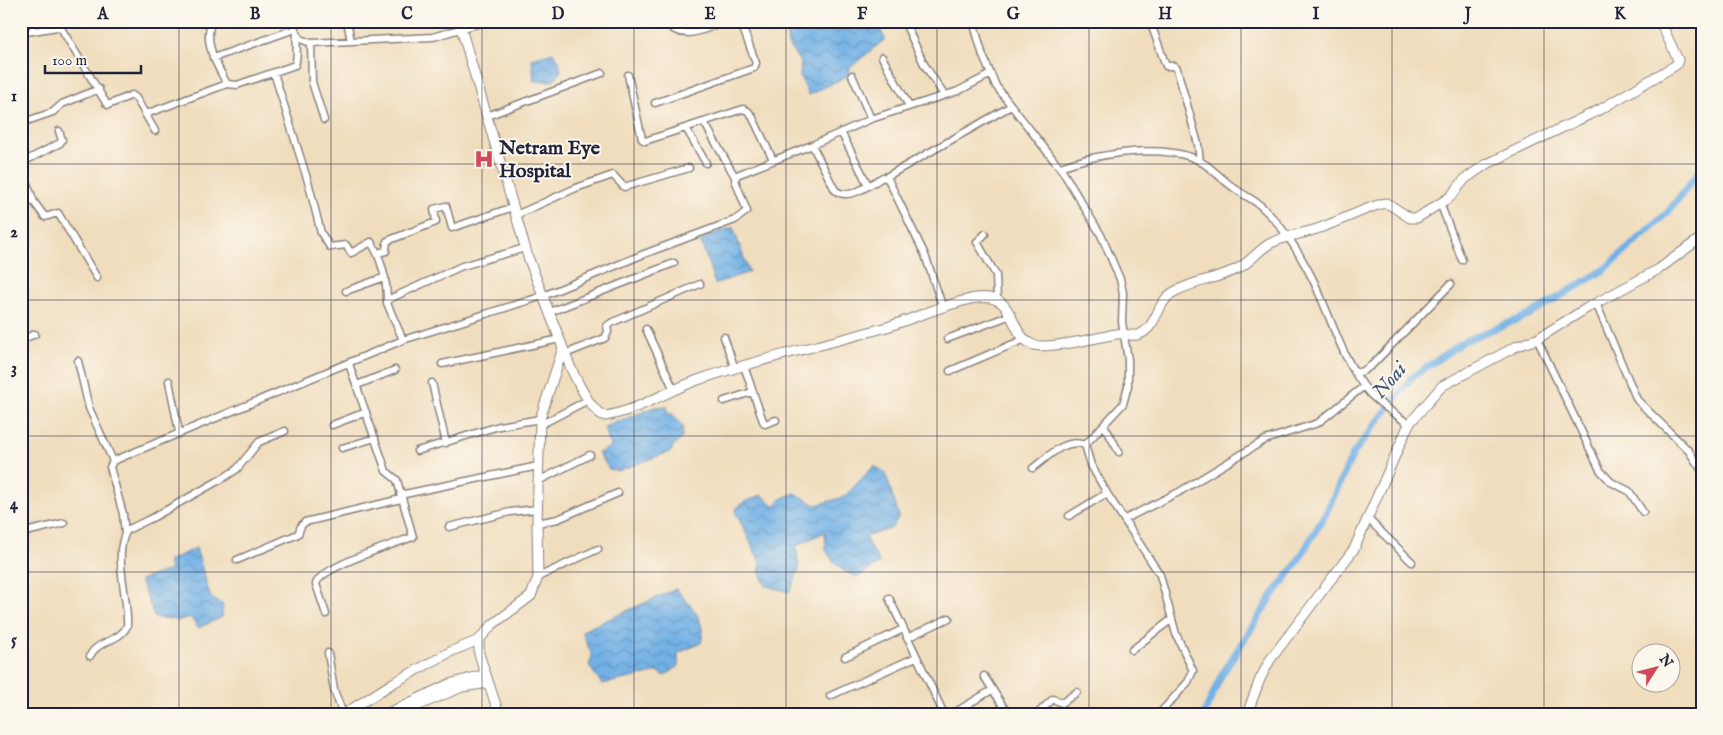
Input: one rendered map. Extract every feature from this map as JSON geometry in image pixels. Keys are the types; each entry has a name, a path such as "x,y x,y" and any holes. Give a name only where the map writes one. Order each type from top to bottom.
{"street":[{"path":"32,21 33,30"},
{"path":"206,21 210,27 207,37 213,58 227,84"},
{"path":"291,21 300,39 311,43 433,37 460,25 487,21"},
{"path":"347,21 352,41"},
{"path":"665,21 672,30 685,35 728,21"},
{"path":"655,103 754,68 756,63 742,26 738,21"},
{"path":"904,21 924,64 944,95"},
{"path":"973,21 990,74 996,86 1060,167 1101,236 1120,279 1123,293 1122,322 1128,360 1128,386 1123,404 1085,445"},
{"path":"1150,21 1166,66 1177,68 1196,136 1200,162"},
{"path":"985,234 977,242 996,275 997,298 1031,345 1038,346 1124,334 1137,335 1147,330 1160,306 1170,294 1237,269 1269,244 1317,229 1381,204 1388,203 1410,218 1417,218 1457,190 1465,179 1485,165 1601,109 1676,65 1678,60 1660,21"},
{"path":"460,25 525,248 564,351 588,400 595,410 605,416 739,368 888,326 971,299 997,298"},
{"path":"21,33 61,28 108,105 132,95 136,98 155,131"},
{"path":"213,58 296,31"},
{"path":"146,114 227,84 237,85 295,65 299,52 296,31"},
{"path":"311,43 312,82 324,120"},
{"path":"882,58 909,106"},
{"path":"274,73 304,166 321,233 330,247 346,245 351,252 371,242 378,253 385,277 387,303 403,340"},
{"path":"487,116 602,73"},
{"path":"628,74 642,138 648,141 737,110 748,111 773,160"},
{"path":"736,177 871,119 966,88 990,74"},
{"path":"852,75 871,119"},
{"path":"21,123 53,112 62,104 98,89"},
{"path":"812,145 835,190 841,195 847,195 886,177 1011,106"},
{"path":"90,656 95,649 117,638 127,626 122,571 125,534 123,514 110,467 113,461 403,340 543,296 744,216 748,211 736,177 704,122"},
{"path":"686,128 706,163"},
{"path":"59,131 62,140 60,143 25,161 22,164 22,170 34,202 45,217 56,213 60,216 98,278"},
{"path":"841,132 868,185"},
{"path":"1060,167 1085,158 1119,153 1161,152 1191,157 1261,206 1288,237 1309,272 1355,373 1371,394 1409,424"},
{"path":"378,253 386,251 386,241 436,222 434,209 446,206 452,228 515,211 613,174 624,187 689,168"},
{"path":"886,177 925,255 944,308"},
{"path":"21,206 30,201 34,202"},
{"path":"1440,202 1462,260"},
{"path":"1247,714 1260,679 1270,660 1312,601 1340,570 1354,549 1409,424 1442,386 1517,346 1537,339 1596,303 1659,269 1702,237"},
{"path":"387,300 462,266 525,248"},
{"path":"550,312 674,263"},
{"path":"346,291 385,277"},
{"path":"564,351 605,338 607,326 611,323 700,284"},
{"path":"1355,373 1363,371 1372,365 1451,284"},
{"path":"1596,303 1637,400 1689,451 1702,471"},
{"path":"947,339 1011,315"},
{"path":"646,329 674,390"},
{"path":"21,340 35,334"},
{"path":"724,337 752,392 762,422 765,424 776,420"},
{"path":"442,364 560,339"},
{"path":"950,371 1025,339"},
{"path":"1537,339 1600,470 1611,482 1629,491 1643,512"},
{"path":"328,653 334,690 344,714 393,683 452,651 478,640 492,625 532,596 538,577 537,509 540,422 564,351"},
{"path":"78,361 89,408 113,461"},
{"path":"326,614 316,584 320,577 340,565 413,537 397,480 386,471 349,364"},
{"path":"357,385 395,370"},
{"path":"169,381 179,432"},
{"path":"432,383 446,443"},
{"path":"1125,519 1179,492 1265,440 1318,423 1364,386"},
{"path":"724,401 752,392"},
{"path":"417,452 499,426 540,422 588,400"},
{"path":"332,425 366,412"},
{"path":"1104,425 1119,452"},
{"path":"125,534 131,527 154,517 231,473 259,442 285,431"},
{"path":"342,448 375,438"},
{"path":"1033,468 1068,444 1078,442 1085,445"},
{"path":"1085,445 1091,465 1107,493 1160,575 1176,634 1193,671 1188,682 1158,714"},
{"path":"538,481 590,455"},
{"path":"237,560 298,534 305,522 401,497 522,468 538,466"},
{"path":"537,524 558,519 618,493"},
{"path":"1068,516 1107,493"},
{"path":"449,527 510,512 537,509"},
{"path":"1368,519 1412,562"},
{"path":"21,533 64,523"},
{"path":"538,577 598,549"},
{"path":"889,598 944,714"},
{"path":"907,638 949,618"},
{"path":"1132,650 1172,619"},
{"path":"845,657 903,629"},
{"path":"478,640 479,654 499,714"},
{"path":"830,696 916,657"},
{"path":"984,676 1008,714"},
{"path":"386,714 449,684 487,679"},
{"path":"398,714 462,687 487,679"},
{"path":"952,714 992,690"},
{"path":"1037,714 1053,699 1062,703 1077,692"}],"water":[{"path":"671,21 721,21 685,30"},
{"path":"785,21 876,21 885,39 851,67 847,76 809,95 800,77 801,63 788,45"},
{"path":"553,52 559,60 561,72 553,81 534,81 532,58"},
{"path":"733,227 749,272 715,284 700,239"},
{"path":"667,406 667,413 673,414 683,427 682,438 672,447 672,451 618,471 609,469 598,453 611,447 604,427 655,407"},
{"path":"874,466 885,472 899,516 892,528 865,537 880,563 858,577 842,570 826,550 825,532 796,546 799,569 790,592 766,586 759,571 761,564 736,513 736,509 744,502 762,495 774,506 782,498 795,493 816,505 844,497"},
{"path":"196,548 211,598 223,605 222,617 198,628 190,617 176,621 174,619 155,618 140,580 170,570 168,561"},
{"path":"676,589 692,607 700,620 702,627 701,643 678,653 678,667 664,676 659,672 602,684 589,666 592,656 582,631"}],"waterway":[{"name":"Noai","path":"1204,714 1221,676 1272,596 1295,566 1326,513 1353,454 1411,378 1464,341 1529,315 1604,270 1668,212 1702,168"}],"place":[{"name":"Netram Eye Hospital","path":"484,159"}]}
